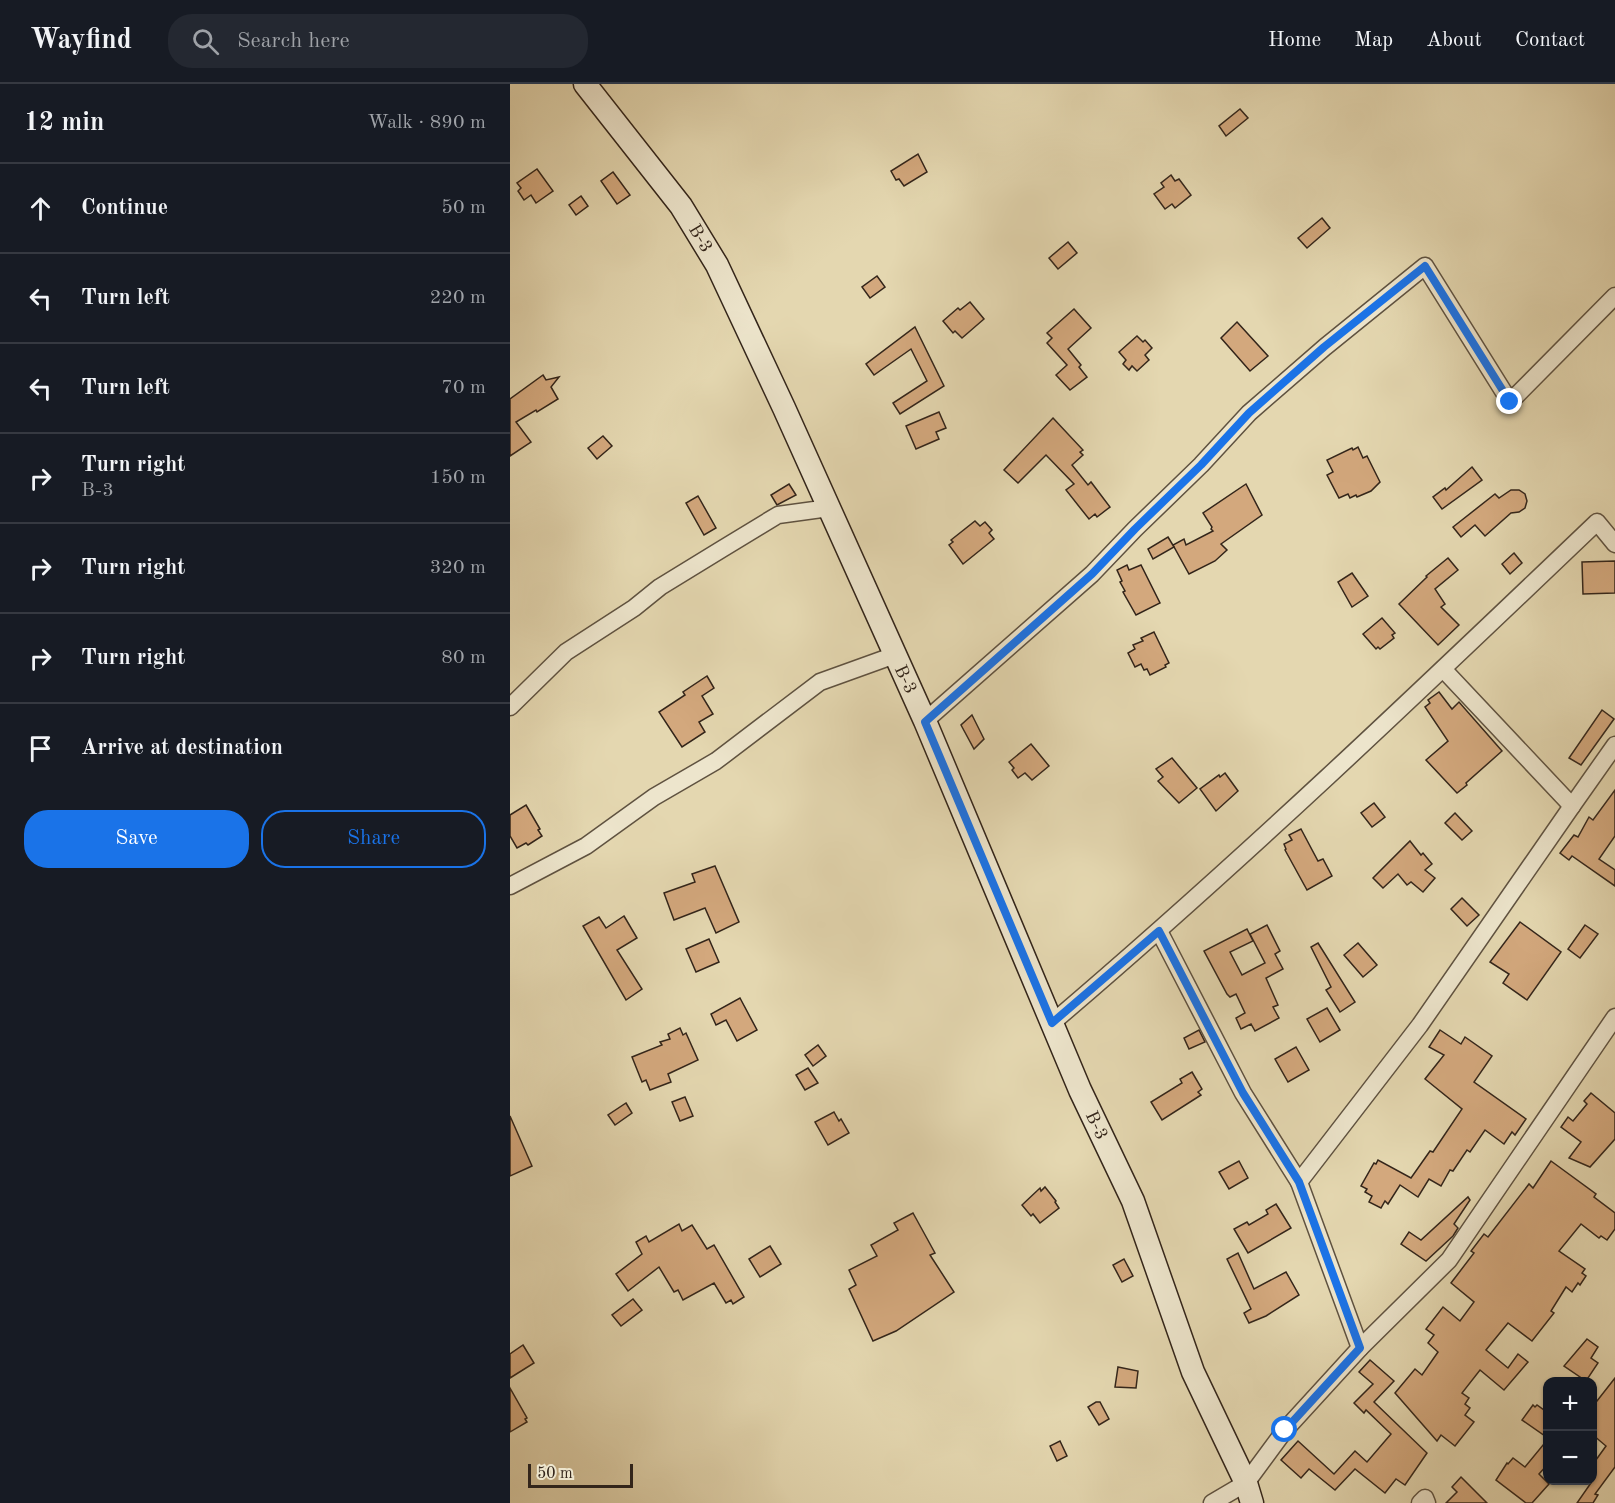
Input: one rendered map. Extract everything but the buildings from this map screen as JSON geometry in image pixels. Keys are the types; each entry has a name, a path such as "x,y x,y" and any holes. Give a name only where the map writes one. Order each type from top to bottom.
{"main road":[{"name":"B-3","path":"585,84 681,206 717,265 925,722 1080,1090 1133,1201 1193,1372 1249,1493"}],"street":[{"path":"925,722 1092,574 1201,465 1249,413 1324,347 1425,266 1510,402 1615,296"},
{"path":"510,707 566,652 695,565 778,515 829,508"},
{"path":"1052,1023 1159,931 1443,669 1597,522 1615,544"},
{"path":"510,886 586,846 654,797 716,761 819,682 895,655"},
{"path":"1443,669 1572,806"},
{"path":"1299,1182 1420,1025 1615,745"},
{"path":"1159,931 1243,1093 1299,1182 1360,1348"},
{"path":"1212,1503 1249,1493 1285,1430 1360,1348 1449,1260 1615,1017"},
{"path":"1420,1503 1425,1498 1427,1503"}],"route":[{"path":"1285,1430 1360,1348 1299,1182 1243,1093 1159,931 1052,1023 925,722 1092,574 1201,465 1249,413 1324,347 1425,266 1510,402"}]}
